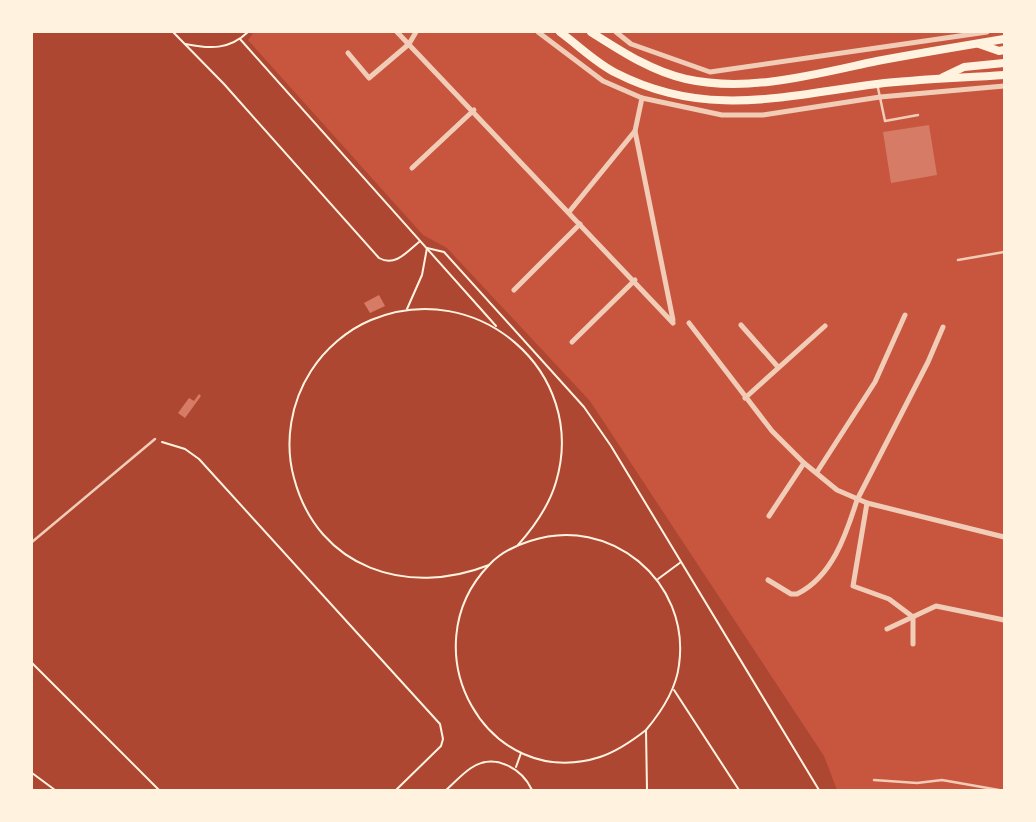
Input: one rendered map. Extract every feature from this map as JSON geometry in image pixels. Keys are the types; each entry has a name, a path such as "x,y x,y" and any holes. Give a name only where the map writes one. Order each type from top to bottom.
{"main road":[{"path":"560,32 614,72 648,86 690,97 744,102 877,84 1004,75"},
{"path":"590,32 648,66 688,79 721,84 764,83 1004,39"},
{"path":"976,44 1004,50"},
{"path":"936,80 964,67 1004,63"}],"street":[{"path":"397,32 474,110 673,323 635,131 642,98"},
{"path":"348,53 369,78 409,44 416,32"},
{"path":"538,32 603,81 642,98 722,115 762,115 880,97 1004,86"},
{"path":"616,32 631,44 710,72 987,32"},
{"path":"931,32 932,40"},
{"path":"412,167 474,110"},
{"path":"569,212 635,131"},
{"path":"514,290 580,223"},
{"path":"572,342 635,280"},
{"path":"817,472 874,382 905,316"},
{"path":"690,323 772,431 804,463 837,490 867,503 1004,537"},
{"path":"741,325 778,367"},
{"path":"745,398 825,326"},
{"path":"768,580 791,594 797,594 829,568 858,500 943,327"},
{"path":"769,516 804,463"},
{"path":"867,503 853,586 889,599 913,617"},
{"path":"887,628 936,606 1004,620"},
{"path":"913,617 913,645"}],"lane":[{"path":"877,84 885,121 918,115"},
{"path":"958,260 1004,252"},
{"path":"32,542 155,439"},
{"path":"874,780 917,783 942,780 999,790"}],"path":[{"path":"173,32 224,84 379,258 390,262 398,260 420,242"},
{"path":"184,43 219,48 240,39 248,32"},
{"path":"240,39 499,330"},
{"path":"407,310 422,275 427,248"},
{"path":"427,248 444,252 584,407 611,446 819,790"},
{"path":"489,565 458,575 430,579 402,577 374,569 349,556 328,538 310,516 298,490 291,463 290,435 295,407 309,374 331,346 354,329 379,317 407,310 450,310 477,318 499,330 533,360 548,384 558,411 562,439 560,467 552,495 538,520 518,545"},
{"path":"512,339 520,336"},
{"path":"155,439 184,449 199,459 440,724 443,739 441,746 396,790"},
{"path":"568,534 594,537 618,546 640,561 658,579 670,599 678,620 681,643 673,689 662,711 646,730 625,746 600,757 573,762 547,761 521,752 499,738 483,723 468,701 459,678 455,654 456,629 463,604 474,583 489,565 518,545 542,537 568,534"},
{"path":"658,579 682,562"},
{"path":"32,663 159,790"},
{"path":"673,689 739,790"},
{"path":"646,730 647,790"},
{"path":"515,768 521,752"},
{"path":"446,790 473,766 494,762 515,768 532,790"},
{"path":"32,773 55,790"}],"shaded area":[{"path":"32,32 254,32 248,40 423,235 447,248 590,401 824,756 837,790 32,789"}],"building":[{"path":"929,125 937,175 891,183 883,132"},
{"path":"379,295 385,306 370,313 364,303"},
{"path":"199,394 201,396 185,418 178,413 189,398 194,401"}]}
